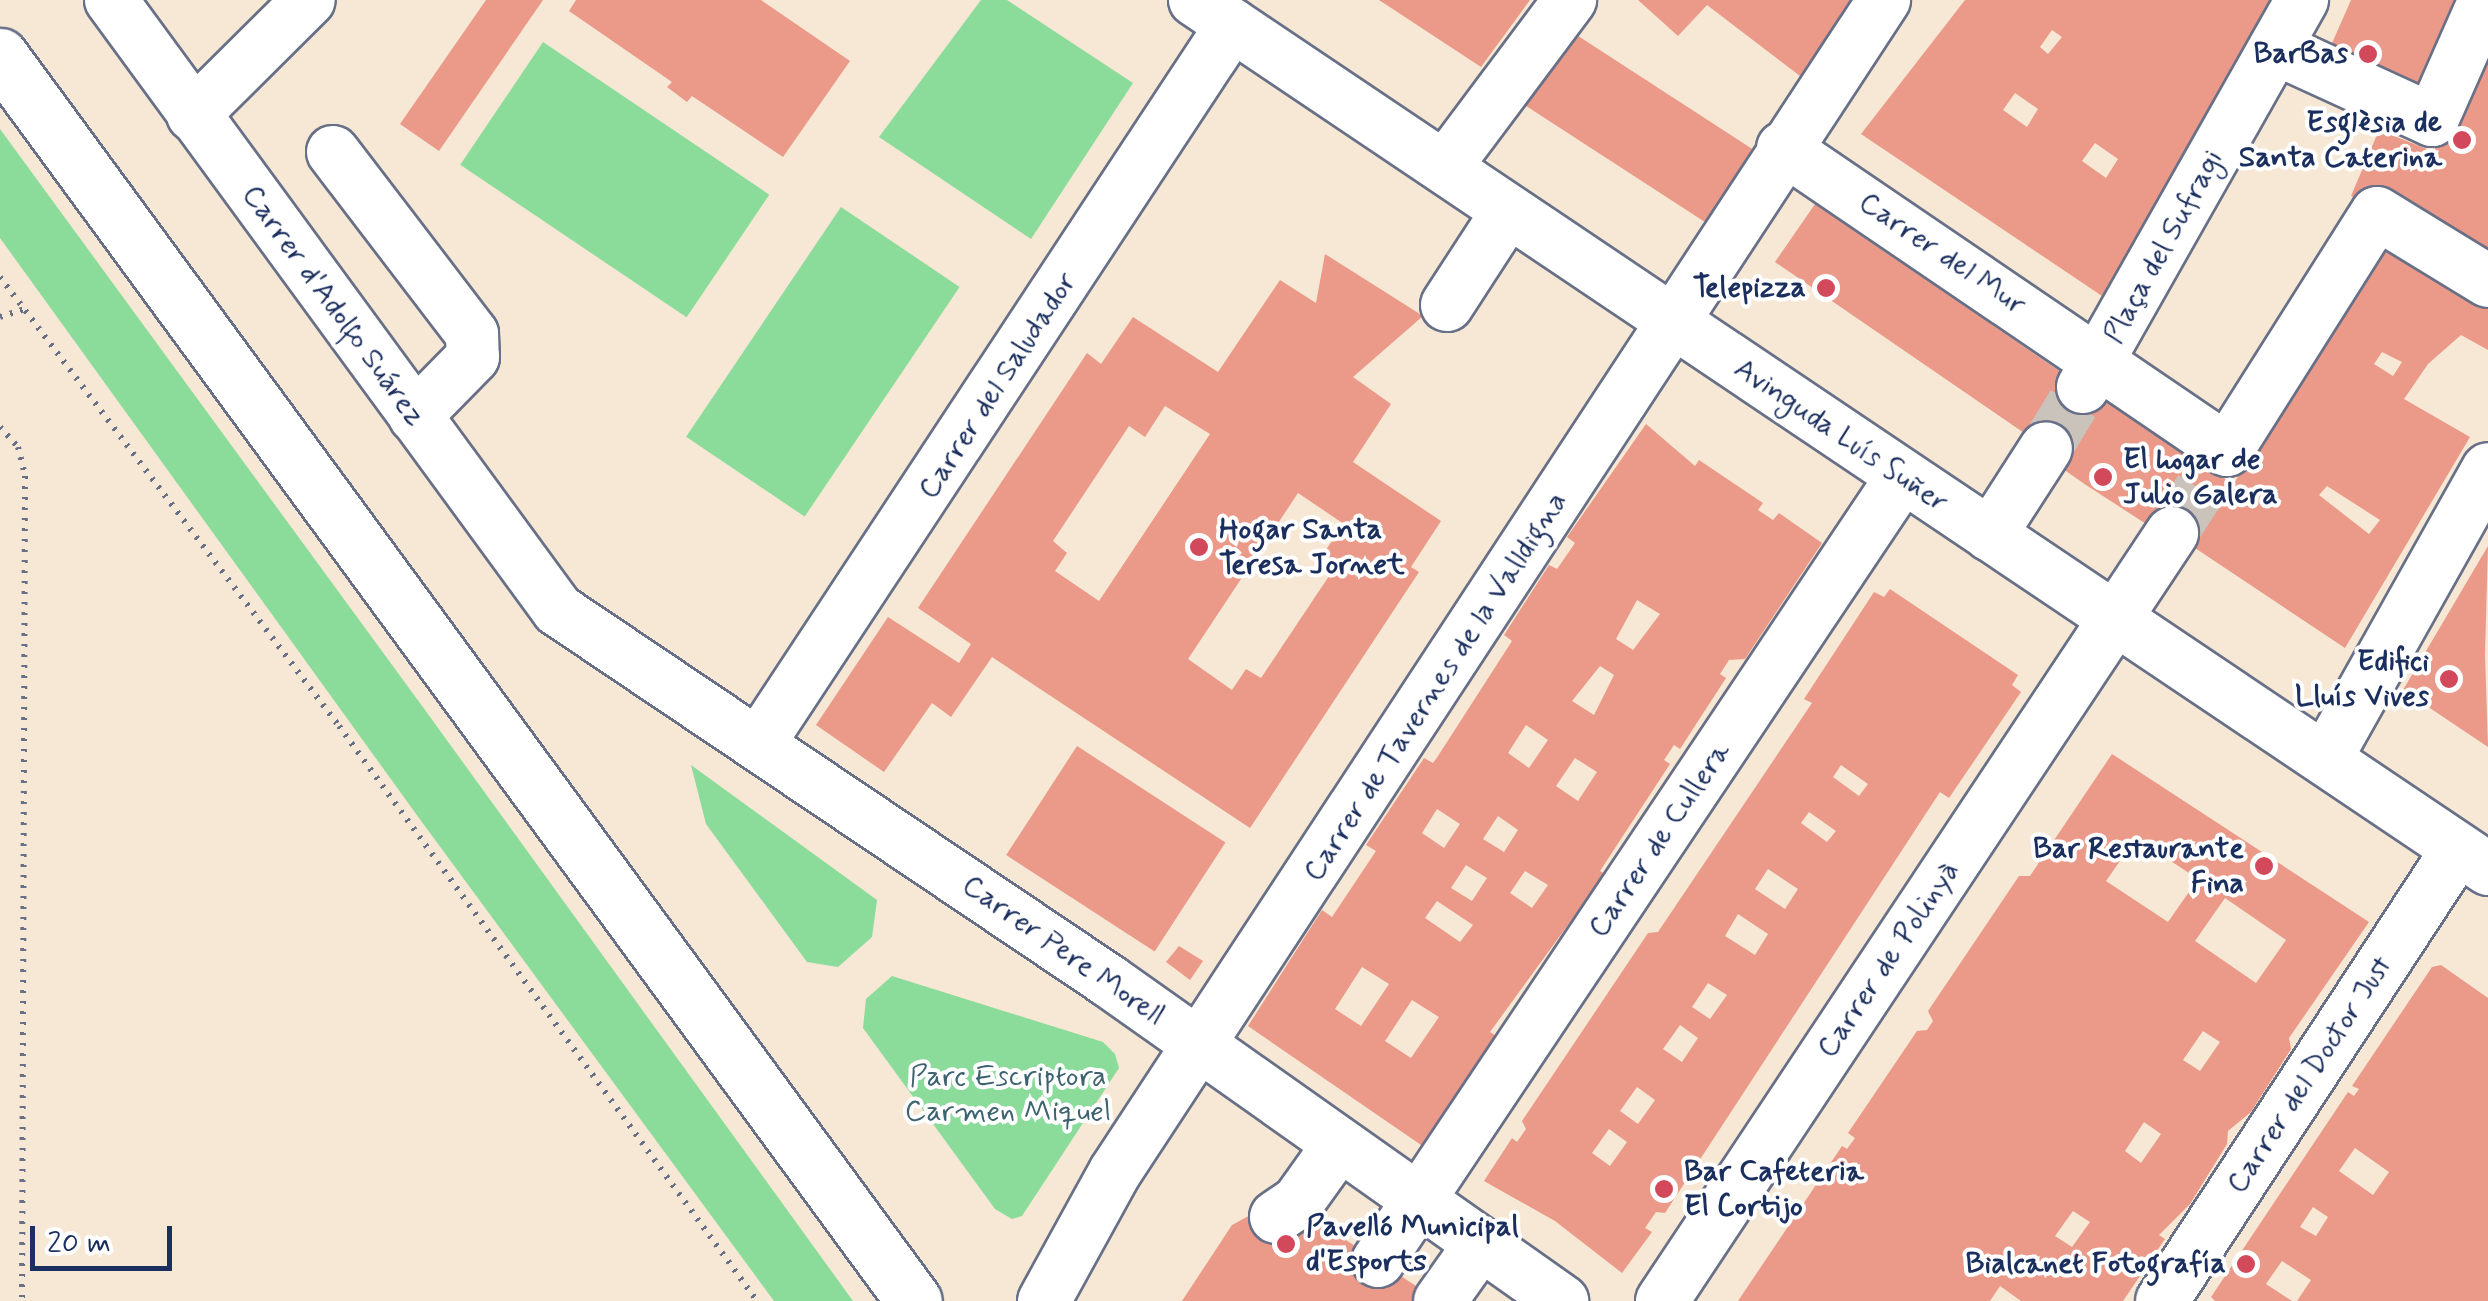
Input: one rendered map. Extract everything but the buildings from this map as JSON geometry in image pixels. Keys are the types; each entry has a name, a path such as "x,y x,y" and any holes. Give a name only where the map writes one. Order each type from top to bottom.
{"main road":[{"path":"0,56 914,1301"}],"street":[{"name":"Carrer d'Adolfo Suárez","path":"111,0 558,610"},
{"path":"193,115 309,0"},
{"path":"1445,168 1570,0"},
{"name":"Carrer de Tavernes de la Valldigna","path":"1059,1288 1198,1048 1783,148 1884,0"},
{"name":"Plaça del Sufragi","path":"2302,0 2092,374 2220,461 2378,213 2488,281"},
{"path":"2276,48 2432,120 2485,0"},
{"name":"Avinguda Luís Suñer","path":"1239,16 1445,168 1671,324 2473,859"},
{"name":"Carrer del Saludador","path":"759,744 1239,16"},
{"name":"Carrer del Mur","path":"1783,148 2092,374"},
{"path":"333,152 472,334 473,357 415,416"},
{"path":"1447,305 1508,210"},
{"path":"1990,536 2046,448"},
{"path":"2326,758 2488,469"},
{"name":"Carrer de Cullera","path":"1378,1260 1902,478"},
{"name":"Carrer de Polinyà","path":"1662,1301 2165,544"},
{"name":"Carrer Pere Morell","path":"558,610 759,744 1556,1300"},
{"name":"Carrer del Doctor Just","path":"2162,1301 2473,859"},
{"path":"1276,1218 1298,1202 1338,1146"},
{"path":"1440,1301 1479,1246"}],"path":[{"path":"0,277 757,1301"},
{"path":"0,316 24,309"},
{"path":"0,427 18,447 25,476 22,1301"}],"green space":[{"path":"981,0 1007,0 1133,83 1031,239 879,137"},
{"path":"543,42 769,195 687,317 460,165"},
{"path":"0,129 853,1301 774,1301 419,818 0,238"},
{"path":"841,207 960,287 805,517 686,437"},
{"path":"691,765 877,900 872,937 838,967 807,962 706,824"},
{"name":"Parc Escriptora Carmen Miquel","path":"892,976 1103,1042 1115,1054 1119,1068 1022,1216 1012,1219 995,1209 863,1028 866,999"}],"tunnel":[{"path":"2046,448 2083,387"},
{"path":"2172,533 2212,471"}],"place":[{"name":"BarBas","path":"2368,54"},
{"name":"Esglèsia de Santa Caterina","path":"2462,140"},
{"name":"Telepizza","path":"1826,288"},
{"name":"El hogar de Julio Galera","path":"2103,477"},
{"name":"Hogar Santa Teresa Jornet","path":"1199,547"},
{"name":"Edifici Lluís Vives","path":"2449,679"},
{"name":"Bar Restaurante Fina","path":"2264,866"},
{"name":"Bar Cafeteria El Cortijo","path":"1664,1189"},
{"name":"Pavelló Municipal d'Esports","path":"1286,1244"},
{"name":"Bialcanet Fotografía","path":"2246,1264"}]}
